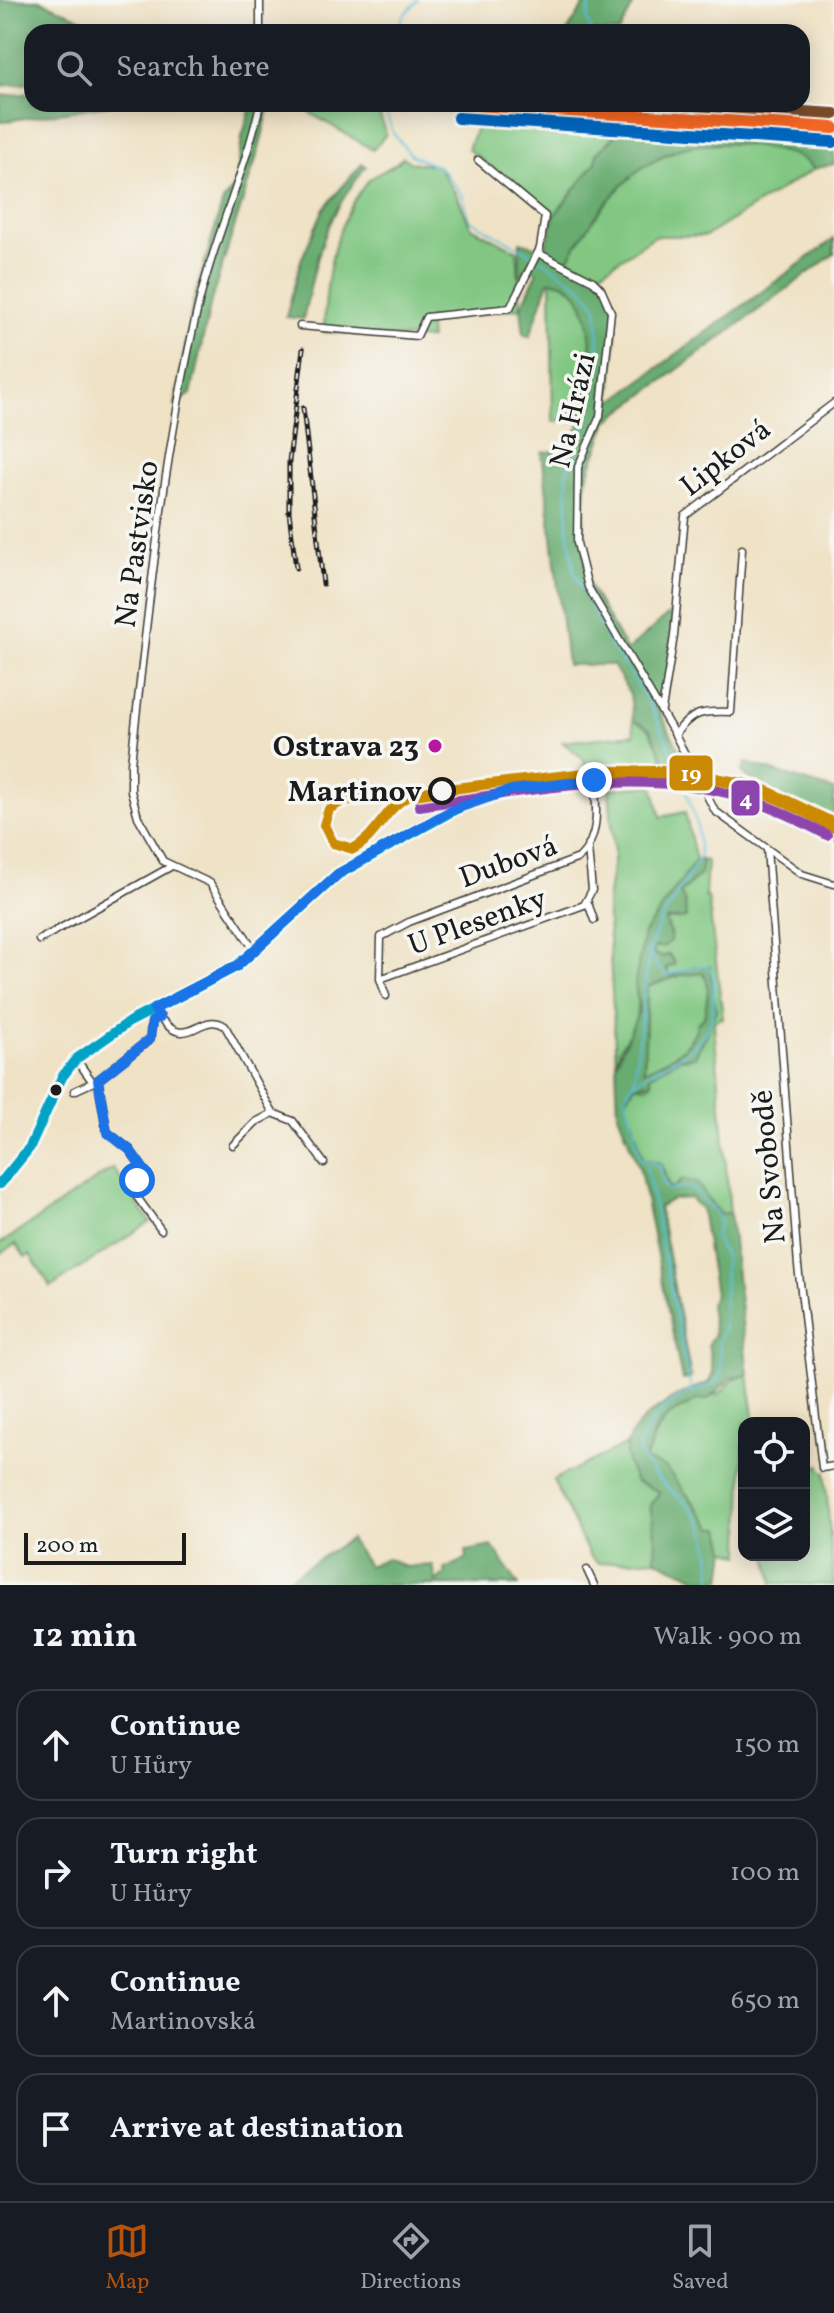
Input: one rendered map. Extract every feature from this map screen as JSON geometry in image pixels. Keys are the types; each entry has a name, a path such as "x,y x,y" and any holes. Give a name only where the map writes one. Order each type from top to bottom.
{"street":[{"path":"260,0 260,24"},
{"name":"Na Pastvisko","path":"255,951 210,883 163,861 138,817 131,791 137,705 158,534 198,306 258,112"},
{"path":"300,326 417,336 426,317 510,308 538,253 547,224 545,216 478,160"},
{"name":"Na Hrázi","path":"538,253 593,281 601,289 611,312 600,416 578,467 577,543 584,573 602,615 662,710 698,780"},
{"name":"Lipková","path":"662,710 674,636 685,516 834,403"},
{"path":"675,735 685,720 697,712 731,712 742,549"},
{"path":"0,1184 30,1147 60,1080 76,1059 150,1011 228,972 338,874 452,810 511,790 655,776 698,780 773,801 834,835"},
{"name":"Dubová","path":"380,943 381,937 401,925 573,861 588,847 596,813 594,780"},
{"path":"698,780 715,811 802,874 834,884"},
{"name":"U Plesenky","path":"588,847 592,890 588,903 594,920"},
{"name":"Na Svobodě","path":"767,849 798,1266 822,1468 834,1466"},
{"path":"39,940 172,866"},
{"name":"U Plesenky","path":"380,979 588,903"},
{"name":"U Plesenky","path":"380,943 380,979 386,996"},
{"path":"150,1011 172,1031 180,1034 213,1022 225,1026 273,1113 293,1121 324,1163"},
{"path":"74,1091 95,1080 150,1039 150,1011"},
{"path":"152,1021 160,1017"},
{"path":"76,1059 95,1080 107,1132 130,1150 148,1174 134,1184 136,1197 161,1230"},
{"path":"233,1145 256,1122 273,1113"},
{"path":"587,1570 594,1585"}],"green space":[{"path":"0,0 39,0 94,24 24,24 24,84 0,86"},
{"path":"587,0 601,0 604,6 609,0 636,0 623,24 572,24"},
{"path":"24,94 24,112 64,112 0,122 0,96"},
{"path":"834,110 834,125 615,112"},
{"path":"250,112 268,112 211,301 191,394 175,405 193,303 223,201 236,185 242,137"},
{"path":"379,112 386,134 373,150 310,113"},
{"path":"489,116 753,132 834,142 834,164 814,169 802,159 789,154 724,143 693,146 667,154 623,184 568,259 597,272 613,298 616,334 611,402 834,239 834,254 608,421 586,480 583,544 589,585 627,651 672,611 669,681 659,710 684,760 683,767 667,766 650,729 633,720 630,694 613,665 567,665 542,452 564,451 579,428 589,387 590,339 587,316 579,298 567,285 549,281 530,336 524,335 521,308 537,273 527,265 519,279 520,242 545,249 554,216 596,162 597,154 616,135 477,125 477,121"},
{"path":"477,125 616,135 597,153 596,162 554,216 468,149"},
{"path":"739,143 803,156 814,169 706,236 655,236 599,273 568,259 596,213 630,173 685,146"},
{"path":"403,157 410,162 438,166 458,197 471,227 517,251 521,308 428,319 430,339 324,332 329,273 346,216 367,182"},
{"path":"362,164 366,166 340,204 324,238 303,319 286,317 301,260 324,208"},
{"path":"551,280 559,281 581,295 592,330 582,421 553,421"},
{"path":"633,720 649,729 667,766 625,764 585,770 584,759 562,742 634,734"},
{"path":"746,763 834,790 834,823 751,779 742,772"},
{"path":"653,786 661,817 685,812 696,860 664,904 638,990 636,1022 620,1048 616,1063 607,902 614,854 609,789"},
{"path":"696,860 702,860 700,875 680,893 685,903 686,918 666,920 671,940 663,947 655,947 653,954 662,957 669,954 675,964 666,968 670,976 696,966 710,966 716,1010 695,1057 680,1058 650,1076 652,1082 635,1085 626,1099 643,1159 661,1163 669,1188 674,1188 682,1179 697,1183 719,1214 730,1213 748,1375 731,1378 707,1400 695,1401 668,1417 654,1433 645,1460 666,1468 713,1528 721,1528 726,1550 722,1580 699,1579 655,1559 656,1540 650,1505 660,1492 635,1481 626,1456 627,1443 643,1420 684,1393 708,1383 713,1374 708,1344 714,1334 710,1304 715,1294 701,1209 690,1198 673,1199 659,1207 691,1378 682,1380 640,1170 618,1114 616,1063 639,1011 635,983 644,933","holes":["703,973 708,995 704,1018 698,1022 691,1040 678,1053 644,1071 647,987 681,975"]},
{"path":"702,860 707,861 705,897 708,897 723,1018 715,1020 714,1024 730,1213 722,1217 696,1183 669,1188 662,1168 643,1159 626,1099 635,1085 648,1086 651,1083 649,1076 680,1058 689,1059 710,1027 713,992 710,966 696,966 670,976 666,968 669,954 662,957 653,954 655,946 671,935 666,920 675,919 680,893 700,875"},
{"path":"703,973 708,989 704,1018 698,1022 685,1047 644,1072 647,987 681,975"},
{"path":"113,1168 150,1222 51,1287 30,1255 25,1257 16,1244 0,1254 0,1244"},
{"path":"748,1375 754,1417 738,1417 738,1554 726,1550 720,1528 713,1528 689,1496 645,1460 658,1429 671,1414 699,1397 718,1394 735,1379"},
{"path":"627,1444 626,1456 660,1491 650,1505 656,1540 655,1559 598,1563 589,1555 553,1480"},
{"path":"820,1465 821,1471 825,1471 834,1585 773,1583 768,1561 810,1561 810,1468"},
{"path":"350,1539 368,1566 387,1558 405,1567 433,1565 436,1582 446,1573 445,1569 467,1559 466,1551 492,1546 519,1585 278,1585"}],"waterway":[{"path":"400,24 402,17 418,0"},
{"path":"588,24 591,0"},
{"path":"386,112 393,133 411,155 442,169 462,194 470,220 531,254"},
{"path":"540,259 583,288 597,307 599,340 590,412 567,470 568,529 574,572 609,643 648,701 677,764"},
{"path":"685,787 697,825 700,856 660,922 649,950 657,966 667,975 703,965 709,967 714,985 711,1020 702,1038 688,1051 642,1077 631,1086 626,1098 641,1159 660,1165 663,1184 669,1190 689,1187 716,1212 720,1223 715,1236 725,1256 724,1325 719,1343 721,1374 712,1385 690,1392 664,1409 650,1425 639,1453 652,1471 697,1516 705,1530 710,1550 712,1578"},
{"path":"634,1082 649,953"},
{"path":"646,1165 691,1390"}],"tram line":[{"path":"357,799 336,810 330,818 327,826 332,840 353,845 375,827"}],"railway":[{"path":"296,568 289,512 289,461 303,349"},
{"path":"303,408 323,584"}],"transit line":[{"path":"584,112 834,128"},
{"path":"803,112 834,114"},
{"path":"458,118 833,142"},
{"name":"19","path":"834,823 757,786 680,771 602,771 343,801 329,809 324,825 333,843 353,849 400,801 409,796 565,776 647,774 736,784 779,800 834,828"},
{"path":"0,1184 30,1147 62,1077 76,1059 129,1022 237,966 338,874 463,805 523,788 624,777 674,777 751,793 799,814 834,835"},
{"name":"4","path":"419,806 575,785 654,783 693,786 731,794 780,812 827,835"}],"place":[{"name":"Ostrava 23","path":"435,746"},
{"name":"Martinov","path":"442,791"}],"route":[{"path":"137,1180 147,1174 130,1150 107,1132 98,1080 150,1039 152,1021 160,1017 154,1009 237,966 338,874 452,810 511,790 594,780"}]}
